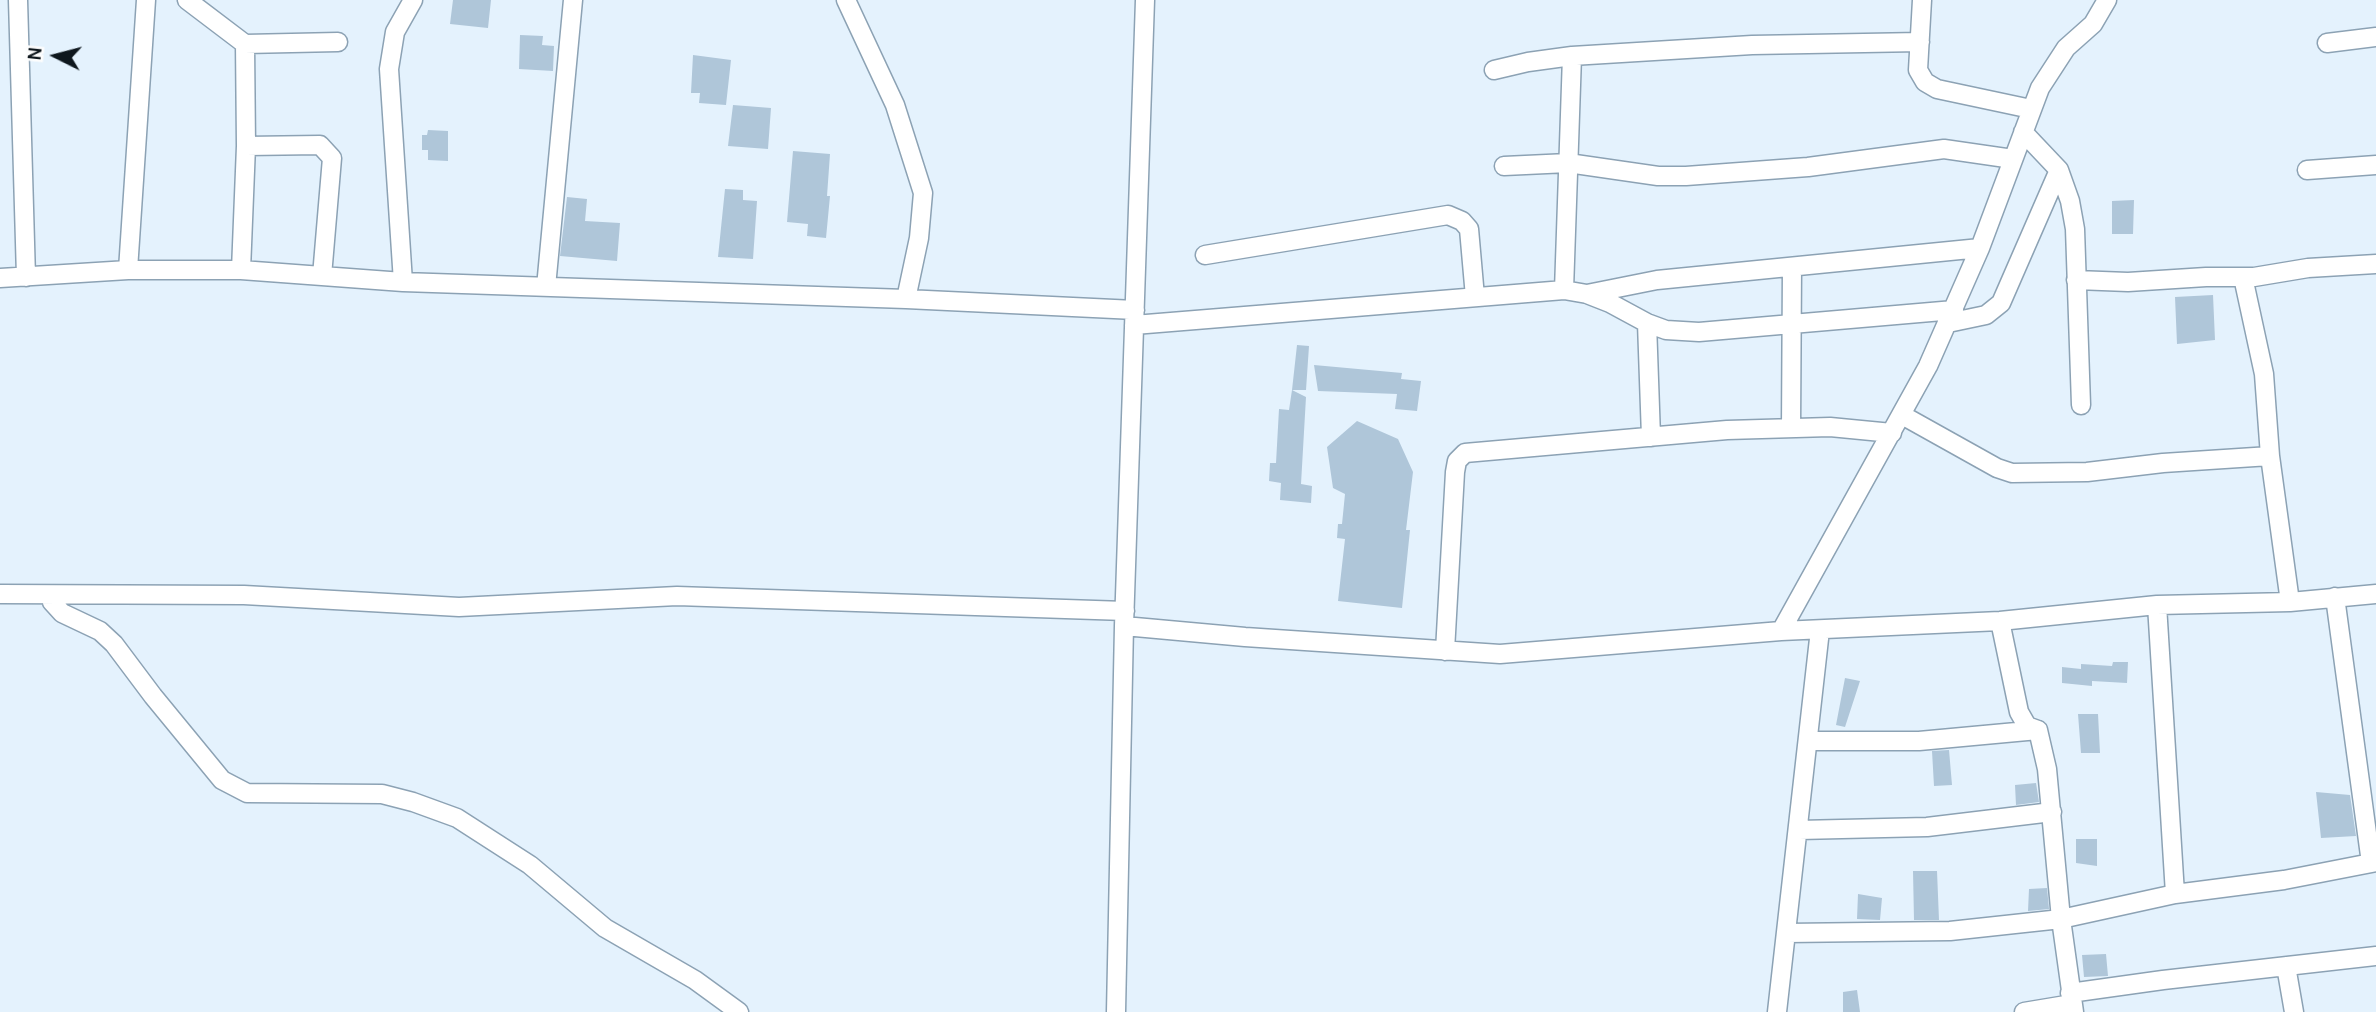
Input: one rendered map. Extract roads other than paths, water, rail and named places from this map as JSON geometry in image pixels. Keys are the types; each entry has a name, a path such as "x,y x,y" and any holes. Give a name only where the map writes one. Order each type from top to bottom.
{"street":[{"path":"18,0 26,277"},
{"path":"128,270 146,0"},
{"path":"187,0 245,44 338,42"},
{"path":"403,282 389,69 395,32 413,0"},
{"path":"546,287 573,0"},
{"path":"846,0 895,104 923,193 919,238 906,299"},
{"path":"1116,1012 1124,618 1145,0"},
{"path":"1922,0 1918,70 1925,82 1937,89 2031,109"},
{"path":"1781,631 1902,415 1951,317 1980,248 2031,109 2050,70 2066,48 2093,24 2107,0"},
{"path":"2327,43 2376,37"},
{"path":"1494,71 1528,62 1572,56 1752,45 1920,42"},
{"path":"241,270 246,146 245,44"},
{"path":"1564,290 1572,56"},
{"path":"2023,132 2059,170 2070,201 2075,229 2081,405"},
{"path":"246,146 320,145 332,158 322,276"},
{"path":"1504,166 1568,163 1667,176 1808,167 1944,149 2012,159"},
{"path":"2307,170 2376,165"},
{"path":"0,278 128,270 241,270 403,282 906,299 1134,317 1475,298 1564,290 1587,294 1610,303 1666,330 1699,332 1793,324 1986,315 2001,303 2059,170"},
{"path":"1205,254 1448,215 1462,220 1469,229 1475,298"},
{"path":"1587,294 1657,281 1980,248"},
{"path":"2076,280 2128,282 2243,276 2255,278 2308,268 2376,264"},
{"path":"1791,428 1792,267"},
{"path":"2243,276 2264,374 2270,456 2290,602"},
{"path":"1647,323 1651,437"},
{"path":"1902,415 1997,468 2011,473 2087,472 2164,463 2270,456"},
{"path":"1445,651 1457,461 1465,453 1727,430 1830,427 1892,433"},
{"path":"0,594 244,595 459,607 677,596 1124,618 1245,638 1500,654 1781,631 2000,621 2157,605 2290,602 2376,594"},
{"path":"50,595 52,602 62,613 100,631 114,644 222,780 247,793 382,794 457,818 530,865 605,928 695,980 739,1012"},
{"path":"1787,933 1950,931 2061,919 2175,894 2284,880 2374,862 2335,597"},
{"path":"2157,605 2175,894"},
{"path":"2000,621 2019,712 2027,726 2038,730"},
{"path":"1777,1012 1820,630"},
{"path":"1808,741 1919,741 2038,730"},
{"path":"2038,730 2047,769 2072,1003"},
{"path":"1799,830 1927,827 2052,812"},
{"path":"2024,1012 2286,966 2376,956"},
{"path":"2286,966 2294,1012"}]}
